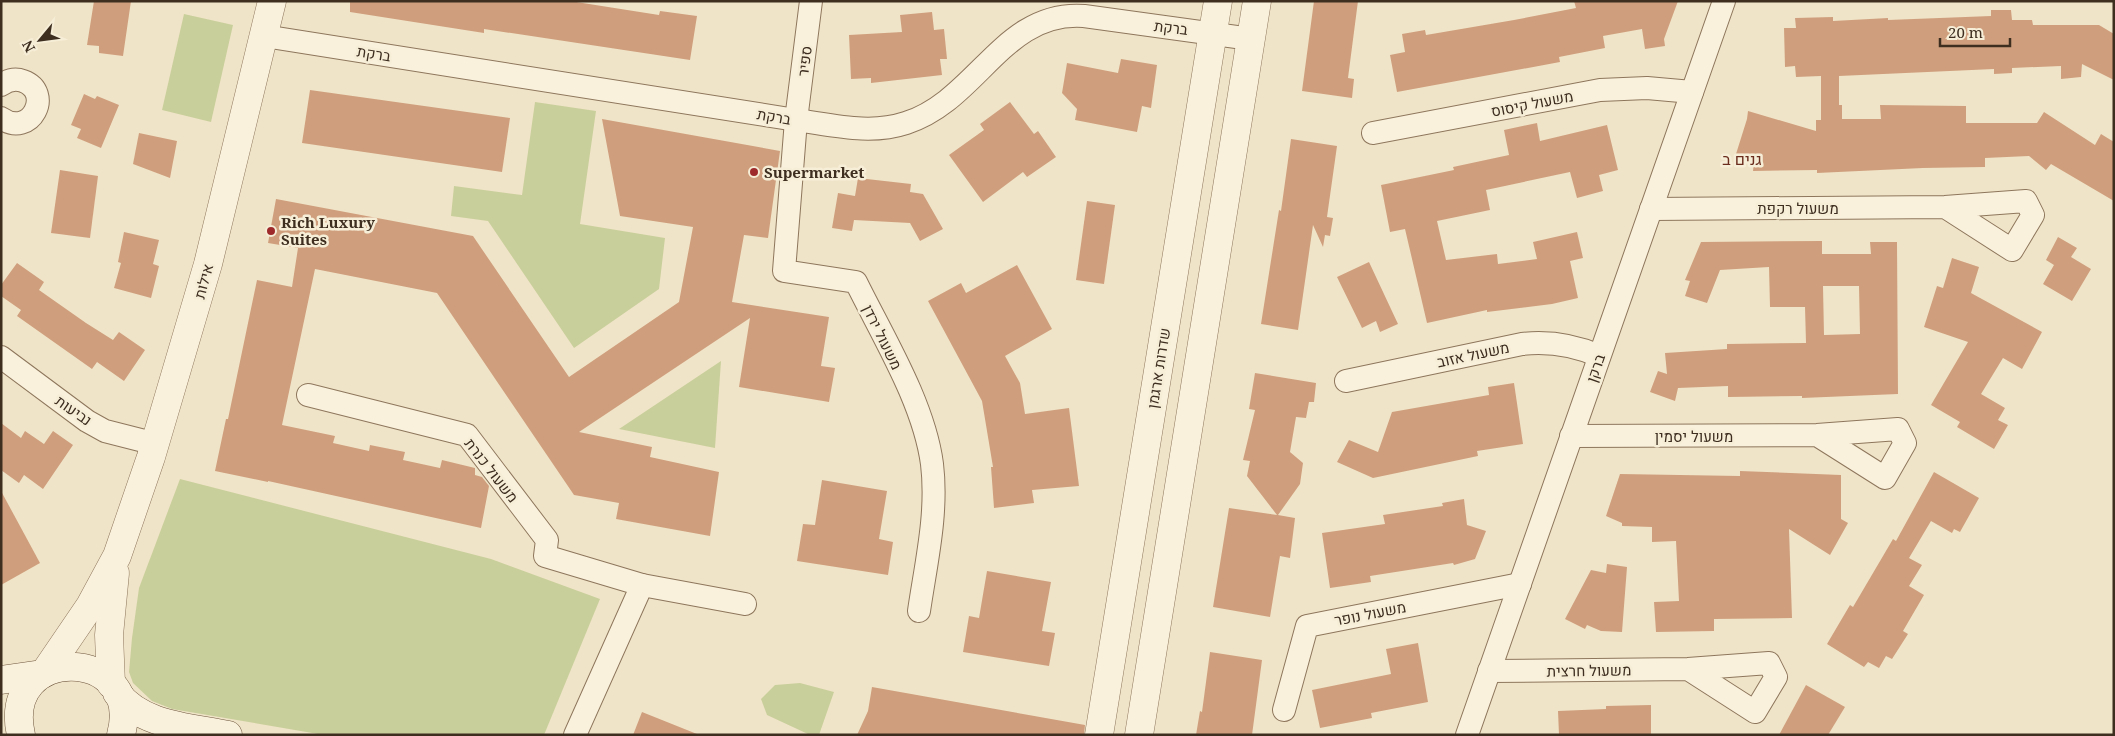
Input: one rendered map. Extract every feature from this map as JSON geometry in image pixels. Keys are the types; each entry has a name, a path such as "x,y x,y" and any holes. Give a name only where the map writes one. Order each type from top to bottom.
{"street":[{"name":"אילות","path":"21,735 18,724 20,704 29,686 44,673 90,606 117,556 156,444 208,264 272,1"},
{"name":"ספיר","path":"796,120 811,1"},
{"name":"שדרות ארגמן","path":"1099,735 1218,1"},
{"path":"1139,735 1257,1"},
{"name":"ברקן","path":"1467,735 1724,1"},
{"name":"ברקת","path":"264,36 796,120 872,129 907,123 930,112 953,97 1017,36 1048,18 1072,15 1084,16 1251,38"},
{"path":"1,85 9,80 22,80 33,87 38,100 36,112 26,121 14,124 1,118"},
{"name":"משעול קיסוס","path":"1374,133 1606,90 1653,88 1692,92"},
{"name":"משעול ירדן","path":"796,120 784,270 856,282 909,389 929,446 934,498 919,611"},
{"name":"משעול רקפת","path":"1651,210 1945,207"},
{"name":"משעול אזוב","path":"1346,382 1522,344 1544,342 1563,344 1599,356"},
{"name":"נביעות","path":"1,357 87,421 105,431 156,444"},
{"name":"משעול כנרת","path":"308,394 467,435 547,540 545,556 642,585 745,604"},
{"name":"משעול יסמין","path":"1571,436 1817,435"},
{"name":"אילות","path":"117,556 109,619 109,652 114,688 124,713 121,735"},
{"name":"משעול נופר","path":"1284,710 1307,626 1520,584"},
{"path":"575,735 642,585"},
{"path":"1,680 44,673 65,666 76,665 95,671 134,710 152,719 228,735"},
{"name":"משעול חרצית","path":"1489,671 1688,669"},
{"path":"1,731 10,735"}],"green space":[{"path":"184,14 233,25 211,122 162,110"},
{"path":"535,102 596,111 580,224 665,238 659,289 574,348 488,221 451,216 454,186 522,195"},
{"path":"721,361 715,448 619,429"},
{"path":"180,479 491,559 600,599 544,735 324,735 172,709 152,701 133,683 129,672 132,638 139,588"},
{"path":"800,683 834,692 819,735 810,735 767,715 761,699 775,685"}],"building":[{"path":"94,1 131,1 123,56 99,53 99,46 87,45"},
{"path":"350,1 570,1 659,15 660,11 697,16 690,60 484,29 484,33 350,12"},
{"path":"1314,1 1358,1 1348,78 1354,79 1352,98 1302,91"},
{"path":"1574,1 1678,1 1664,39 1665,46 1645,49 1642,29 1603,36 1605,48 1559,57 1560,62 1397,92 1390,55 1405,52 1402,34 1425,30 1426,35 1514,20 1576,8"},
{"path":"1991,10 2011,10 2012,20 2032,20 2033,25 2099,25 2114,34 2114,80 2082,64 2081,77 2061,79 2061,66 2012,68 2012,73 1994,74 1994,69 1839,76 1839,105 1842,105 1842,119 1881,119 1880,105 1966,106 1966,123 2037,123 2044,112 2095,145 2101,134 2114,142 2114,201 2051,164 2046,170 2029,156 1985,158 1985,167 1817,173 1817,170 1753,171 1754,161 1736,154 1748,111 1816,131 1816,120 1821,120 1821,76 1796,77 1795,66 1785,67 1784,28 1796,28 1795,18 1833,17 1833,21 1991,16"},
{"path":"932,12 934,30 944,29 947,59 940,59 942,75 871,83 871,78 851,79 849,35 902,32 900,15"},
{"path":"1121,59 1157,65 1151,108 1142,106 1137,132 1075,120 1077,109 1062,93 1067,63 1118,73"},
{"path":"310,90 510,118 502,172 302,143"},
{"path":"84,94 95,99 97,96 119,105 101,148 77,138 81,129 71,125"},
{"path":"1010,102 1034,134 1038,131 1056,157 1027,177 1023,172 983,202 949,155 984,130 980,124"},
{"path":"602,119 780,151 768,238 744,235 732,302 829,317 821,366 835,368 829,402 739,387 750,318 579,432 652,447 650,457 719,472 710,536 616,519 619,503 574,495 437,293 315,269 282,425 335,436 333,443 369,451 370,445 405,452 403,460 440,468 442,460 475,468 475,475 482,477 489,486 481,528 215,471 226,419 228,419 257,280 292,287 298,248 268,243 276,199 473,236 569,377 679,302 693,227 620,216"},
{"path":"1537,123 1540,141 1607,125 1618,170 1599,175 1603,191 1577,198 1570,172 1486,190 1490,210 1437,221 1446,260 1497,254 1498,264 1537,259 1533,242 1577,232 1583,258 1570,261 1578,298 1552,304 1487,312 1487,310 1427,323 1405,229 1390,232 1381,185 1454,170 1453,167 1509,155 1504,130"},
{"path":"139,133 177,141 170,178 133,164"},
{"path":"1291,139 1337,146 1327,217 1333,218 1330,236 1325,235 1323,247 1313,225 1298,330 1261,324 1279,210 1281,211"},
{"path":"60,170 98,176 90,238 51,233"},
{"path":"858,178 911,184 910,192 923,194 943,229 920,241 910,223 854,220 852,231 832,228 838,193 855,196"},
{"path":"1087,201 1115,205 1104,284 1076,280"},
{"path":"124,232 159,240 153,264 159,266 151,298 114,288 121,263 118,262"},
{"path":"2058,237 2077,248 2071,257 2091,269 2072,301 2043,284 2054,265 2046,260"},
{"path":"1822,241 1822,254 1871,254 1870,242 1897,242 1898,394 1802,398 1802,396 1728,397 1728,386 1678,388 1675,401 1650,392 1658,371 1667,374 1665,353 1727,349 1727,344 1806,343 1805,307 1770,307 1769,267 1720,270 1707,303 1685,296 1690,281 1685,280 1701,242","holes":["1823,286 1859,286 1860,334 1824,335"]},
{"path":"1952,258 1979,267 1971,293 2042,332 2022,369 2003,358 1981,394 2005,408 1998,420 2008,425 1994,449 1957,427 1960,422 1931,405 1968,342 1924,327 1937,286 1943,288"},
{"path":"1369,262 1398,324 1380,332 1376,321 1362,328 1337,277"},
{"path":"17,263 44,282 39,290 86,323 113,340 119,332 145,350 124,381 97,362 92,369 17,316 21,310 1,296 1,285"},
{"path":"1017,265 1052,329 1005,356 1020,383 1025,414 1069,408 1079,486 1032,490 1034,503 994,508 991,467 993,467 982,401 928,301 961,283 966,293"},
{"path":"1255,373 1316,383 1314,402 1309,402 1306,418 1296,417 1290,452 1303,463 1300,484 1278,515 1295,518 1290,558 1280,556 1270,617 1213,607 1229,508 1277,515 1247,476 1250,461 1243,460 1255,410 1249,409"},
{"path":"1514,383 1523,444 1477,451 1478,456 1373,478 1337,462 1349,440 1378,452 1392,412 1489,395 1488,387"},
{"path":"1,423 21,438 25,431 44,444 53,431 73,445 43,489 24,475 19,483 1,470"},
{"path":"1740,471 1841,475 1841,519 1848,523 1830,555 1789,529 1792,618 1714,619 1714,631 1656,632 1654,602 1679,601 1676,541 1652,542 1652,527 1622,526 1622,523 1606,516 1620,474 1740,476"},
{"path":"1934,472 1979,498 1960,532 1954,529 1952,533 1931,521 1909,558 1922,565 1909,586 1924,595 1903,631 1908,634 1892,659 1886,656 1879,668 1868,662 1864,667 1827,644 1850,605 1853,607 1893,539 1896,541"},
{"path":"822,480 887,491 879,539 893,542 888,575 797,561 803,524 815,525"},
{"path":"1,491 40,563 1,585"},
{"path":"1464,499 1467,525 1486,531 1475,559 1454,565 1453,563 1370,576 1371,582 1330,588 1322,533 1385,524 1383,515 1443,506 1442,503"},
{"path":"1607,564 1627,567 1622,632 1601,631 1587,625 1585,629 1565,619 1591,570 1606,573"},
{"path":"987,571 1051,582 1042,631 1055,633 1049,666 963,652 969,616 979,618"},
{"path":"1418,643 1428,702 1371,713 1372,718 1320,728 1312,690 1391,674 1386,649"},
{"path":"1210,652 1262,660 1252,735 1196,735 1200,711 1202,712"},
{"path":"1806,685 1845,707 1828,735 1779,735"},
{"path":"872,687 1085,725 1084,735 857,735 868,711"},
{"path":"1651,705 1651,735 1559,735 1558,711 1606,709 1606,706"},
{"path":"642,712 697,734 697,735 633,735"}],"place":[{"name":"Supermarket","path":"754,172"},
{"name":"Rich Luxury Suites","path":"271,231"}],"district":[{"name":"גנים ב","path":"1742,159"}]}
